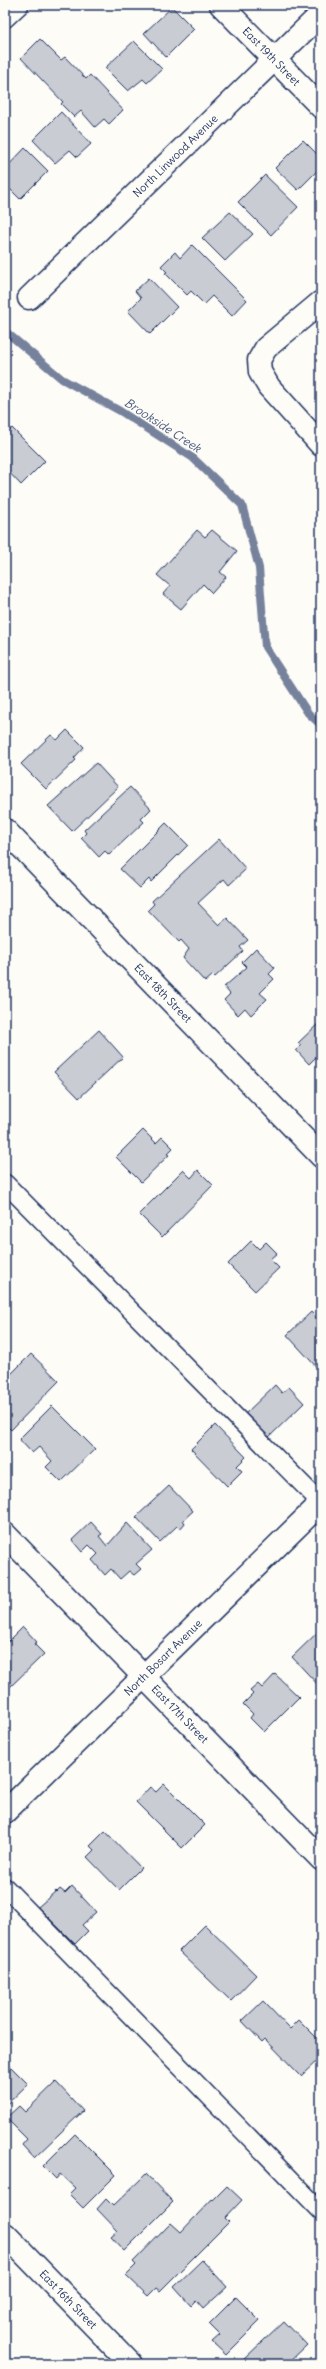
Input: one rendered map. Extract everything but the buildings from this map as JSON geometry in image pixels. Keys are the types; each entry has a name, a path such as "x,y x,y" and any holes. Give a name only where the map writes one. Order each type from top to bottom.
{"street":[{"name":"East 19th Street","path":"221,5 321,107"},
{"name":"North Linwood Avenue","path":"29,298 321,14"},
{"path":"321,302 266,348 259,360 260,372 269,387 321,445"},
{"name":"East 18th Street","path":"5,830 321,1156"},
{"name":"North Bosart Avenue","path":"5,1812 321,1503"},
{"name":"East 17th Street","path":"5,1534 321,1860"},
{"name":"East 16th Street","path":"5,2234 131,2364"}],"lane":[{"path":"5,19 20,5"},
{"path":"5,1183 321,1503"},
{"path":"5,1887 321,2211"}],"waterway":[{"name":"Brookside Creek","path":"5,331 62,379 120,411 193,458 242,505 259,568 265,647 308,713 321,725"}]}
